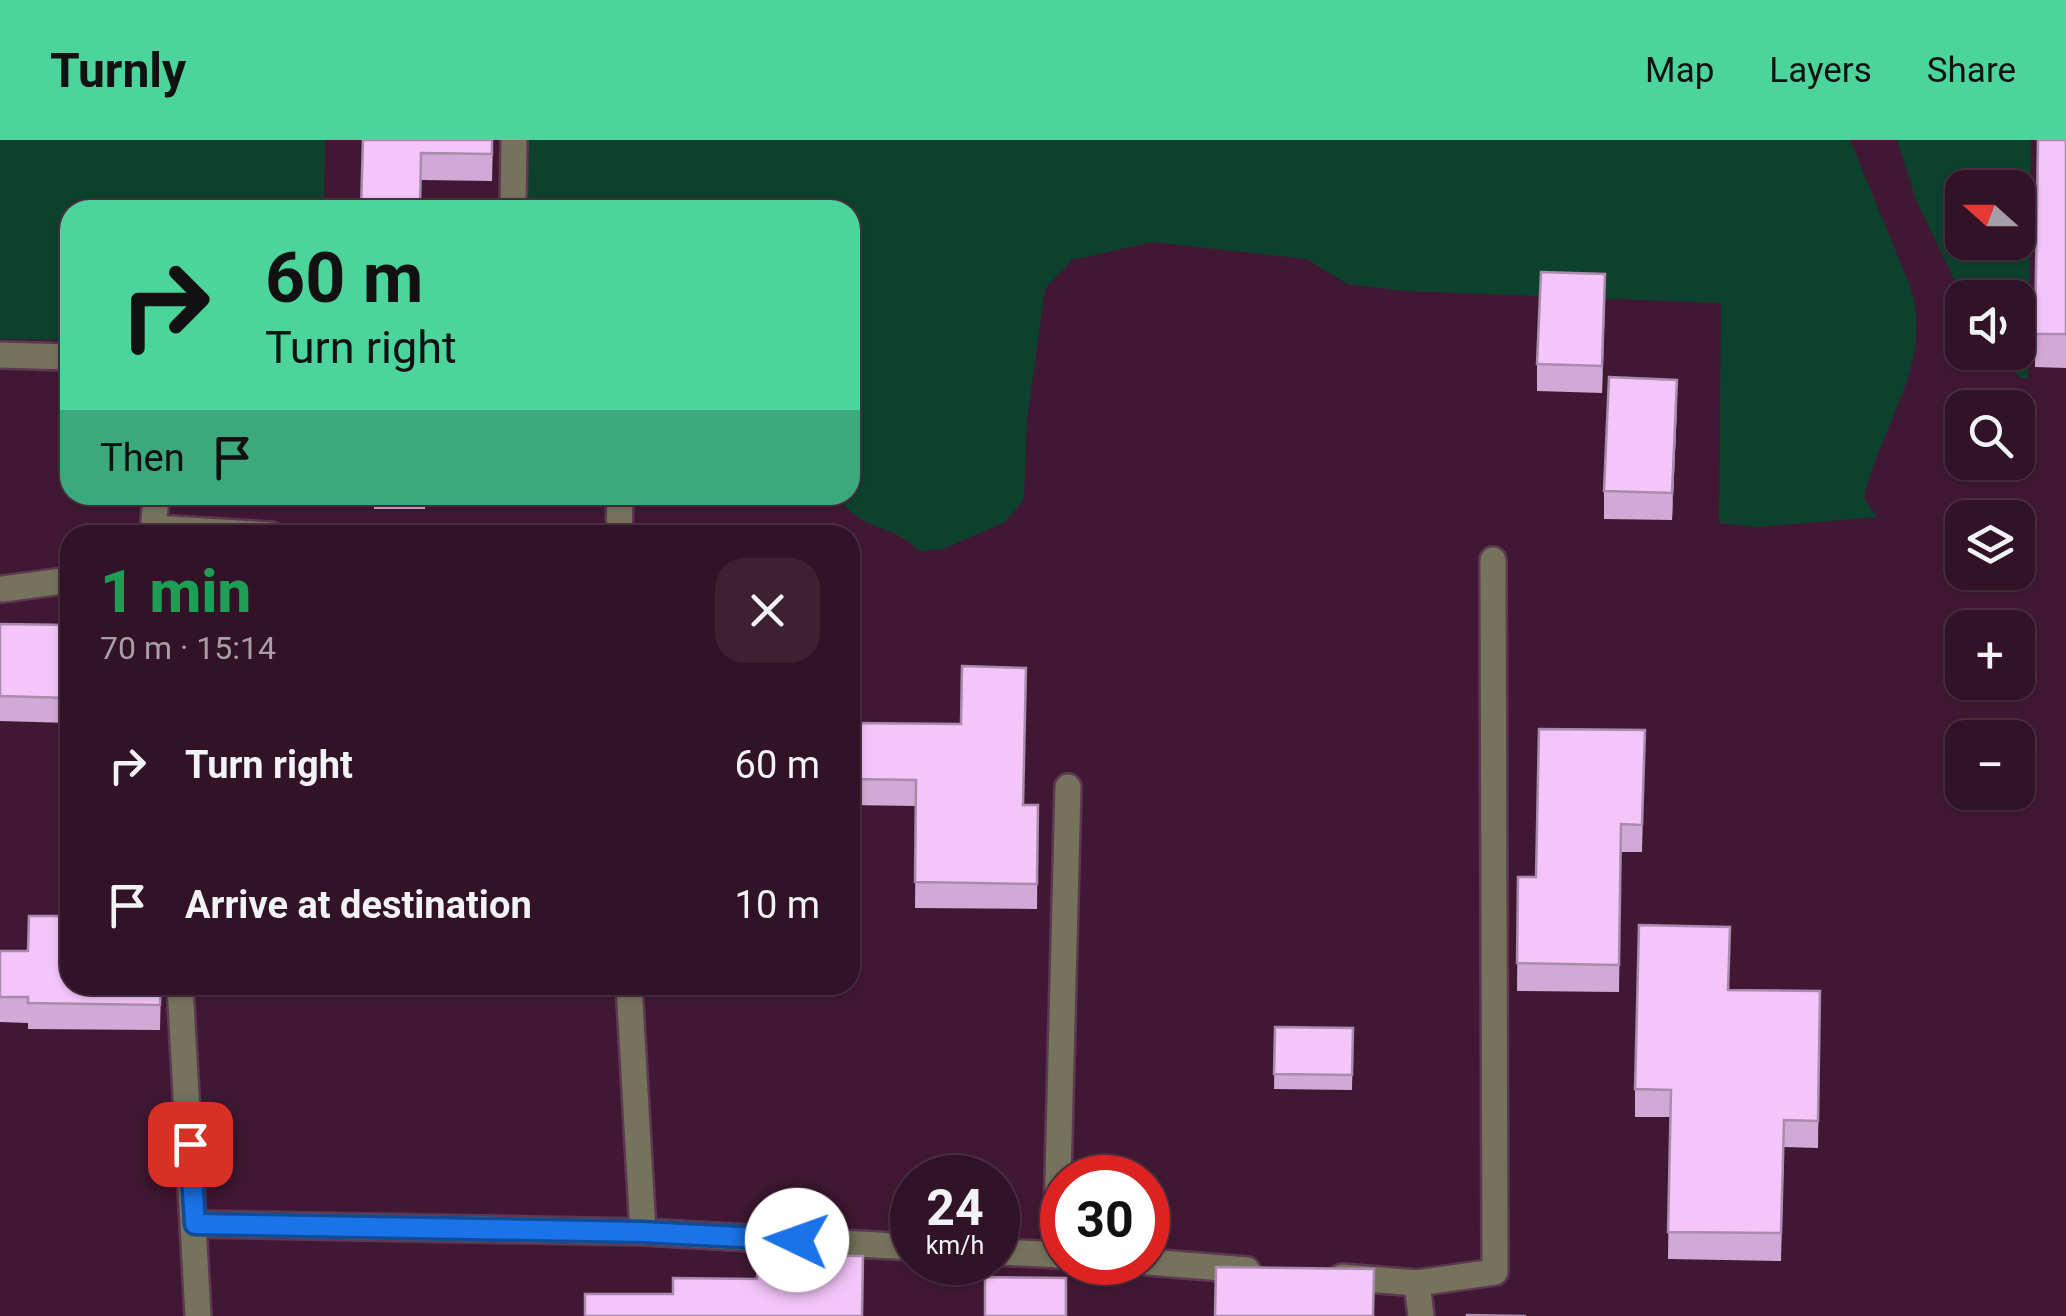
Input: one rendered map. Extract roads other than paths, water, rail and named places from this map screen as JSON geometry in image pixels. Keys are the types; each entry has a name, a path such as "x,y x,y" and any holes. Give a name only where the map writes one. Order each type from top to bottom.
{"street":[{"path":"512,200 514,140"},
{"path":"0,355 60,357"},
{"path":"1320,1276 1416,1283 1495,1272 1493,560"},
{"path":"4,589 60,581"},
{"path":"1061,1155 1068,787"},
{"path":"181,995 198,1316"},
{"path":"630,995 643,1232"},
{"path":"195,1224 643,1232 890,1246"},
{"path":"1170,1264 1282,1272"},
{"path":"1416,1283 1421,1316"}]}
